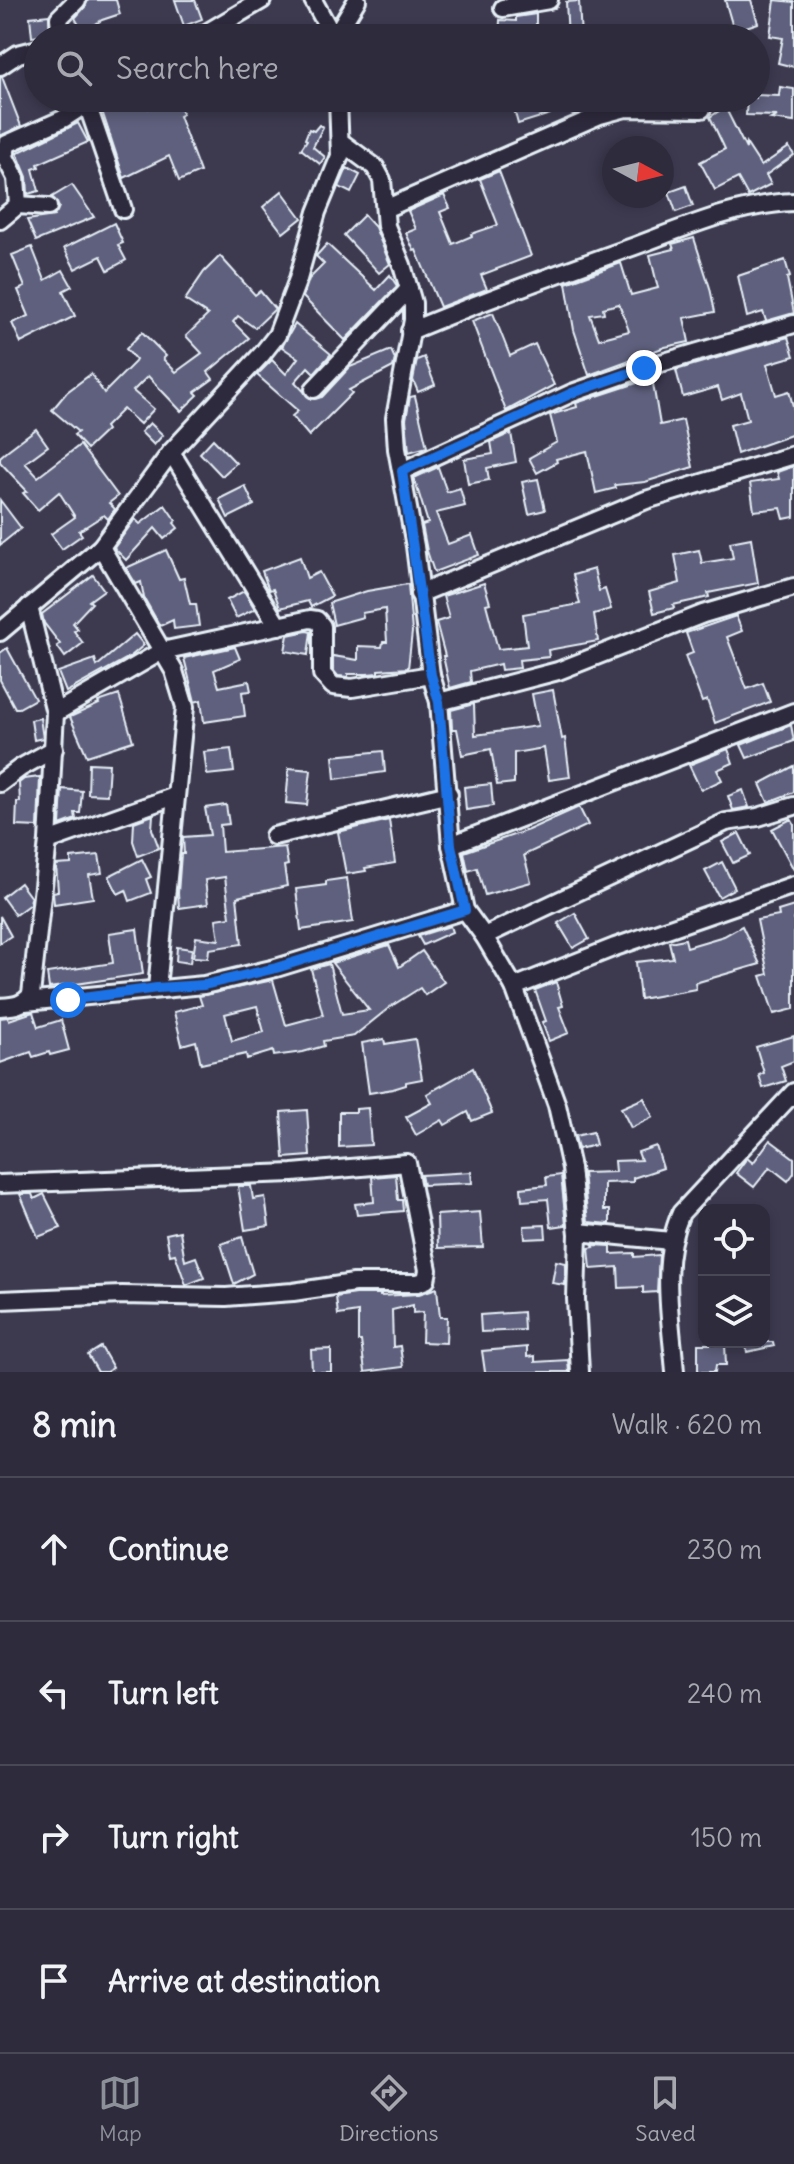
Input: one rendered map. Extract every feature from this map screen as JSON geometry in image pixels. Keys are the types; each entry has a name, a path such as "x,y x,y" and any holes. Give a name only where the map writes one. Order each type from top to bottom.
{"street":[{"path":"60,0 60,24"},
{"path":"59,18 77,0"},
{"path":"222,24 262,0"},
{"path":"313,0 326,24"},
{"path":"342,24 357,0"},
{"path":"503,8 549,0"},
{"path":"0,66 24,52"},
{"path":"0,220 18,205 19,199 16,178 5,157 7,144 73,112"},
{"path":"93,112 123,209"},
{"path":"0,632 101,547 171,452 277,335 298,279 317,212 340,156 339,112"},
{"path":"387,208 611,112"},
{"path":"341,142 375,167 382,180 387,208 386,226 413,303 395,418 431,675 439,702 451,845 465,910 514,987 557,1105 571,1168 578,1232 576,1299 580,1372"},
{"path":"410,331 483,300 727,213 794,202"},
{"path":"18,205 48,207"},
{"path":"314,389 409,289"},
{"path":"402,471 572,393 644,368 794,324"},
{"path":"171,452 278,626"},
{"path":"419,594 646,500 794,455"},
{"path":"101,547 174,671 185,707 157,988"},
{"path":"439,702 558,671 703,614 794,587"},
{"path":"25,1002 31,995 36,959 48,841 55,713 29,607"},
{"path":"55,713 162,651 310,619 317,620 322,626 322,674 333,686 352,688 431,675"},
{"path":"451,845 794,712"},
{"path":"0,783 54,749"},
{"path":"274,836 449,794"},
{"path":"48,841 175,796"},
{"path":"484,936 726,822 758,817 794,806"},
{"path":"514,987 615,947 794,885"},
{"path":"0,1007 204,985 276,968 465,910"},
{"path":"675,1372 669,1289 671,1241 681,1213 794,1092"},
{"path":"0,1184 293,1173 407,1163 428,1270 426,1280 418,1283 354,1283 305,1291 226,1297 122,1295 0,1300"},
{"path":"578,1232 671,1241"}],"building":[{"path":"88,0 116,0 120,14 96,24 78,24 75,18"},
{"path":"175,0 195,0 202,19 183,24"},
{"path":"725,0 751,0 758,23 732,24"},
{"path":"775,0 794,2 794,67 778,63 783,38 770,36"},
{"path":"579,1 580,24 567,24 566,2"},
{"path":"536,14 536,24 500,24 500,20 516,21 516,17"},
{"path":"49,15 49,24 31,24 30,17"},
{"path":"0,77 21,126 0,136"},
{"path":"780,87 794,89 794,122 771,119 777,116 746,115 746,112 770,112 770,96 779,96"},
{"path":"102,112 182,112 179,116 200,172 179,181 169,156 124,178"},
{"path":"515,112 550,112 550,114 518,124"},
{"path":"718,112 728,112 746,149 746,143 761,166 789,147 794,155 766,175 771,184 748,196 738,178 715,190 700,162 725,149 710,117"},
{"path":"78,123 88,142 38,164 39,167 33,169 39,191 28,194 27,177 17,153"},
{"path":"319,125 323,127 313,147 325,157 320,164 301,149 309,129 314,131"},
{"path":"347,168 360,175 351,193 339,187"},
{"path":"499,171 531,256 481,275 487,289 440,307 406,233 416,229 408,211 444,195 450,208 440,212 453,244 498,225 480,179"},
{"path":"72,185 94,217 36,241 27,220 54,216 59,207 52,197"},
{"path":"686,186 693,206 676,212 674,190"},
{"path":"282,191 302,218 283,233 263,207"},
{"path":"364,215 375,227 390,264 379,273 344,235"},
{"path":"114,223 123,243 118,245 126,260 108,270 101,256 75,269 64,248"},
{"path":"694,238 715,312 684,318 689,342 665,347 589,375 574,330 566,283 621,263 631,295 658,288 650,255 674,249 672,244","holes":["619,304 629,331 599,339 590,315 604,313 603,308"]},
{"path":"327,244 376,290 390,275 397,286 345,340 303,297 309,279 324,264 316,256"},
{"path":"32,247 45,280 63,270 72,286 63,291 75,316 21,343 12,323 29,316 18,290 25,287 12,255"},
{"path":"220,256 255,295 260,291 275,309 255,328 238,316 233,322 249,338 208,372 213,379 195,392 198,395 181,411 148,376 133,391 154,409 140,424 123,409 87,449 74,435 78,432 52,410 67,392 91,374 104,393 135,362 126,349 142,332 166,356 163,359 176,372 202,353 186,336 208,315 185,300 204,272"},
{"path":"785,260 794,313 766,321 763,312 747,317 738,276"},
{"path":"493,313 510,356 535,344 554,385 506,411 472,321"},
{"path":"295,324 331,354 314,373 308,367 295,382 311,399 322,397 350,367 391,350 395,359 393,367 349,390 352,393 309,436 292,416 298,411 257,375 272,360 286,374 298,358 282,347"},
{"path":"788,337 794,356 767,364 776,395 789,391 794,410 794,434 737,454 730,425 748,420 741,393 722,400 718,387 683,397 676,370"},
{"path":"424,357 435,385 418,392 413,380 417,360"},
{"path":"652,378 660,425 683,420 693,467 645,482 615,485 616,488 596,493 587,451 556,459 557,462 537,473 529,458 557,442 550,415 577,407 576,403"},
{"path":"415,396 427,447 409,452 406,419 410,397"},
{"path":"150,423 163,435 154,445 141,432"},
{"path":"36,429 48,446 25,463 38,477 80,445 118,496 109,503 115,509 108,519 104,515 79,531 82,535 62,549 51,534 75,517 59,492 38,510 23,493 27,491 0,462 0,457"},
{"path":"511,433 516,462 487,468 489,480 468,484 464,459 493,454 491,442"},
{"path":"213,439 236,463 222,476 200,453"},
{"path":"794,466 794,517 784,519 781,508 754,511 750,483 779,479 777,472"},
{"path":"438,467 447,492 460,488 465,506 436,513 448,544 472,535 479,555 434,572 422,525 428,523 414,478"},
{"path":"538,479 545,510 529,514 522,482"},
{"path":"245,486 254,505 228,518 219,499"},
{"path":"0,500 21,528 0,545"},
{"path":"165,505 178,528 164,539 155,528 126,560 114,548 135,519 140,524"},
{"path":"751,538 758,583 708,593 709,597 654,613 649,592 680,583 675,555 699,550 702,563 733,558 730,542"},
{"path":"166,550 179,579 184,578 190,604 196,604 199,626 174,629 173,620 160,626 144,598 141,582 136,584 126,568"},
{"path":"300,557 307,578 319,572 332,596 311,607 308,601 280,608 262,571"},
{"path":"594,569 599,591 605,589 611,609 594,614 598,641 548,650 549,657 519,660 520,668 501,670 500,664 470,671 471,682 450,688 436,622 449,618 443,596 484,583 490,603 486,604 498,649 527,646 523,614 580,604 573,575"},
{"path":"93,575 104,590 89,601 92,603 73,623 78,629 74,631 83,643 65,657 57,646 60,644 44,623 42,614"},
{"path":"408,584 412,632 408,668 338,676 333,670 333,656 358,660 358,646 382,647 383,642 387,642 385,609 362,613 363,617 334,625 329,603 367,591"},
{"path":"244,591 255,609 236,618 227,600"},
{"path":"736,616 742,631 727,637 747,689 763,683 770,702 715,723 707,700 702,702 685,656 693,653 686,633"},
{"path":"311,632 308,655 285,651 288,635"},
{"path":"135,634 144,645 131,656 66,692 58,672 95,659 97,666"},
{"path":"235,647 240,659 214,670 219,687 249,681 251,691 242,692 245,716 204,722 201,700 195,702 184,658"},
{"path":"7,648 35,699 19,708 15,708 0,680 0,653"},
{"path":"553,690 562,739 565,738 570,777 549,780 544,748 514,753 514,783 497,785 491,749 462,755 457,729 452,729 451,710 474,704 475,735 538,726 532,694"},
{"path":"119,695 133,741 87,756 70,717"},
{"path":"40,718 43,738 34,740 31,720"},
{"path":"791,725 794,741 747,758 741,745"},
{"path":"231,749 234,772 207,775 204,752"},
{"path":"728,749 733,763 717,770 722,780 701,790 689,765"},
{"path":"383,751 385,772 335,779 333,756"},
{"path":"89,763 109,764 107,795 88,794"},
{"path":"794,766 794,792 768,802 760,784"},
{"path":"289,768 311,770 307,805 286,803"},
{"path":"40,777 38,827 16,826 19,783 24,779"},
{"path":"491,784 493,806 466,810 464,787"},
{"path":"62,789 82,791 80,813 75,813 76,819 60,825"},
{"path":"743,790 749,807 733,810 728,796"},
{"path":"226,805 229,824 220,825 222,852 285,847 287,886 237,897 242,944 209,949 208,958 193,957 196,937 219,940 216,919 230,917 225,877 205,880 208,904 179,908 183,837 210,835 205,808"},
{"path":"579,807 588,825 524,855 531,882 485,895 477,868 468,871 464,852 528,830"},
{"path":"153,815 152,829 159,848 138,856 133,841 134,822"},
{"path":"791,819 794,824 794,870 772,829"},
{"path":"389,820 395,863 346,874 338,832"},
{"path":"739,833 750,855 733,863 722,842"},
{"path":"99,855 102,873 89,875 93,898 54,904 53,892 58,891 56,865 71,864 71,858"},
{"path":"142,859 151,877 146,879 151,893 130,901 126,890 118,894 109,876"},
{"path":"722,862 735,888 719,897 705,871"},
{"path":"347,878 353,922 301,930 296,889 326,885 326,881"},
{"path":"20,883 31,898 30,904 15,915 2,897"},
{"path":"794,906 794,1009 774,1014 761,976 768,974 757,920 779,916 778,911"},
{"path":"575,913 589,939 573,948 558,923"},
{"path":"0,916 11,936 0,943"},
{"path":"450,926 452,932 423,945 418,936"},
{"path":"742,926 760,964 695,983 696,989 640,999 636,962 673,958 669,942 685,939 687,947 724,936"},
{"path":"137,929 143,974 49,988 47,973 113,963 109,933"},
{"path":"389,945 399,967 422,951 444,982 425,995 420,988 354,1036 323,1041 324,1046 303,1052 274,1056 273,1051 247,1059 246,1054 201,1064 196,1041 182,1045 174,1012 202,1005 199,996 273,980 286,1025 323,1015 311,969 329,964 342,1014 369,1010 332,963","holes":["257,1006 264,1032 232,1041 225,1014"]},
{"path":"177,947 192,949 190,963 176,961"},
{"path":"556,982 563,1006 559,1007 569,1033 549,1041 542,1022 546,1021 535,990"},
{"path":"33,1012 38,1027 61,1020 69,1050 33,1057 31,1052 0,1063 0,1018 8,1017 9,1020"},
{"path":"794,1036 794,1061 781,1066 786,1081 763,1088 759,1075 764,1073 756,1047"},
{"path":"384,1039 385,1044 415,1039 422,1079 369,1093 362,1043"},
{"path":"473,1068 492,1113 472,1121 468,1112 445,1125 442,1120 416,1135 406,1117 432,1103 427,1094"},
{"path":"644,1098 653,1117 631,1128 621,1108"},
{"path":"368,1108 371,1145 339,1147 339,1112"},
{"path":"307,1110 310,1156 284,1158 281,1112"},
{"path":"593,1132 596,1145 578,1149 575,1136"},
{"path":"770,1140 794,1158 794,1173 788,1181 770,1167 754,1187 736,1173 747,1158 753,1163"},
{"path":"656,1146 663,1168 633,1178 633,1182 604,1183 604,1210 610,1210 610,1224 588,1222 583,1173 615,1172 614,1161 641,1160 638,1152"},
{"path":"471,1172 472,1183 423,1185 421,1175"},
{"path":"396,1175 398,1200 402,1200 403,1211 357,1215 355,1204 374,1202 372,1177"},
{"path":"561,1175 566,1225 551,1227 548,1199 522,1201 521,1188 547,1185 546,1177"},
{"path":"238,1186 251,1186 253,1199 265,1197 269,1226 245,1230"},
{"path":"20,1194 32,1194 34,1199 44,1194 61,1228 38,1237"},
{"path":"480,1212 483,1247 438,1248 437,1215"},
{"path":"545,1225 546,1238 525,1239 524,1226"},
{"path":"180,1231 185,1261 196,1257 204,1278 186,1285 175,1254 170,1255 166,1234"},
{"path":"242,1237 253,1274 234,1284 221,1244"},
{"path":"593,1245 611,1246 611,1254 634,1253 634,1257 659,1255 657,1292 643,1293 643,1287 619,1288 618,1267 591,1269 589,1248"},
{"path":"556,1261 566,1263 565,1285 552,1283"},
{"path":"437,1288 440,1317 447,1317 446,1343 422,1342 423,1312 413,1313 413,1305 392,1310 393,1347 400,1346 403,1367 365,1372 361,1341 358,1341 358,1312 338,1315 336,1297 419,1294"},
{"path":"523,1312 524,1330 481,1332 480,1315"},
{"path":"101,1347 113,1368 106,1372 98,1372 88,1355"},
{"path":"527,1347 527,1357 535,1356 535,1362 568,1360 569,1372 485,1372 482,1351"},
{"path":"698,1348 725,1348 726,1365 716,1365 715,1372 698,1372"},
{"path":"331,1349 331,1372 312,1372 311,1350"}],"route":[{"path":"68,1000 204,985 276,968 465,910 451,845 439,702 431,675 402,471 572,393 644,368"}]}
